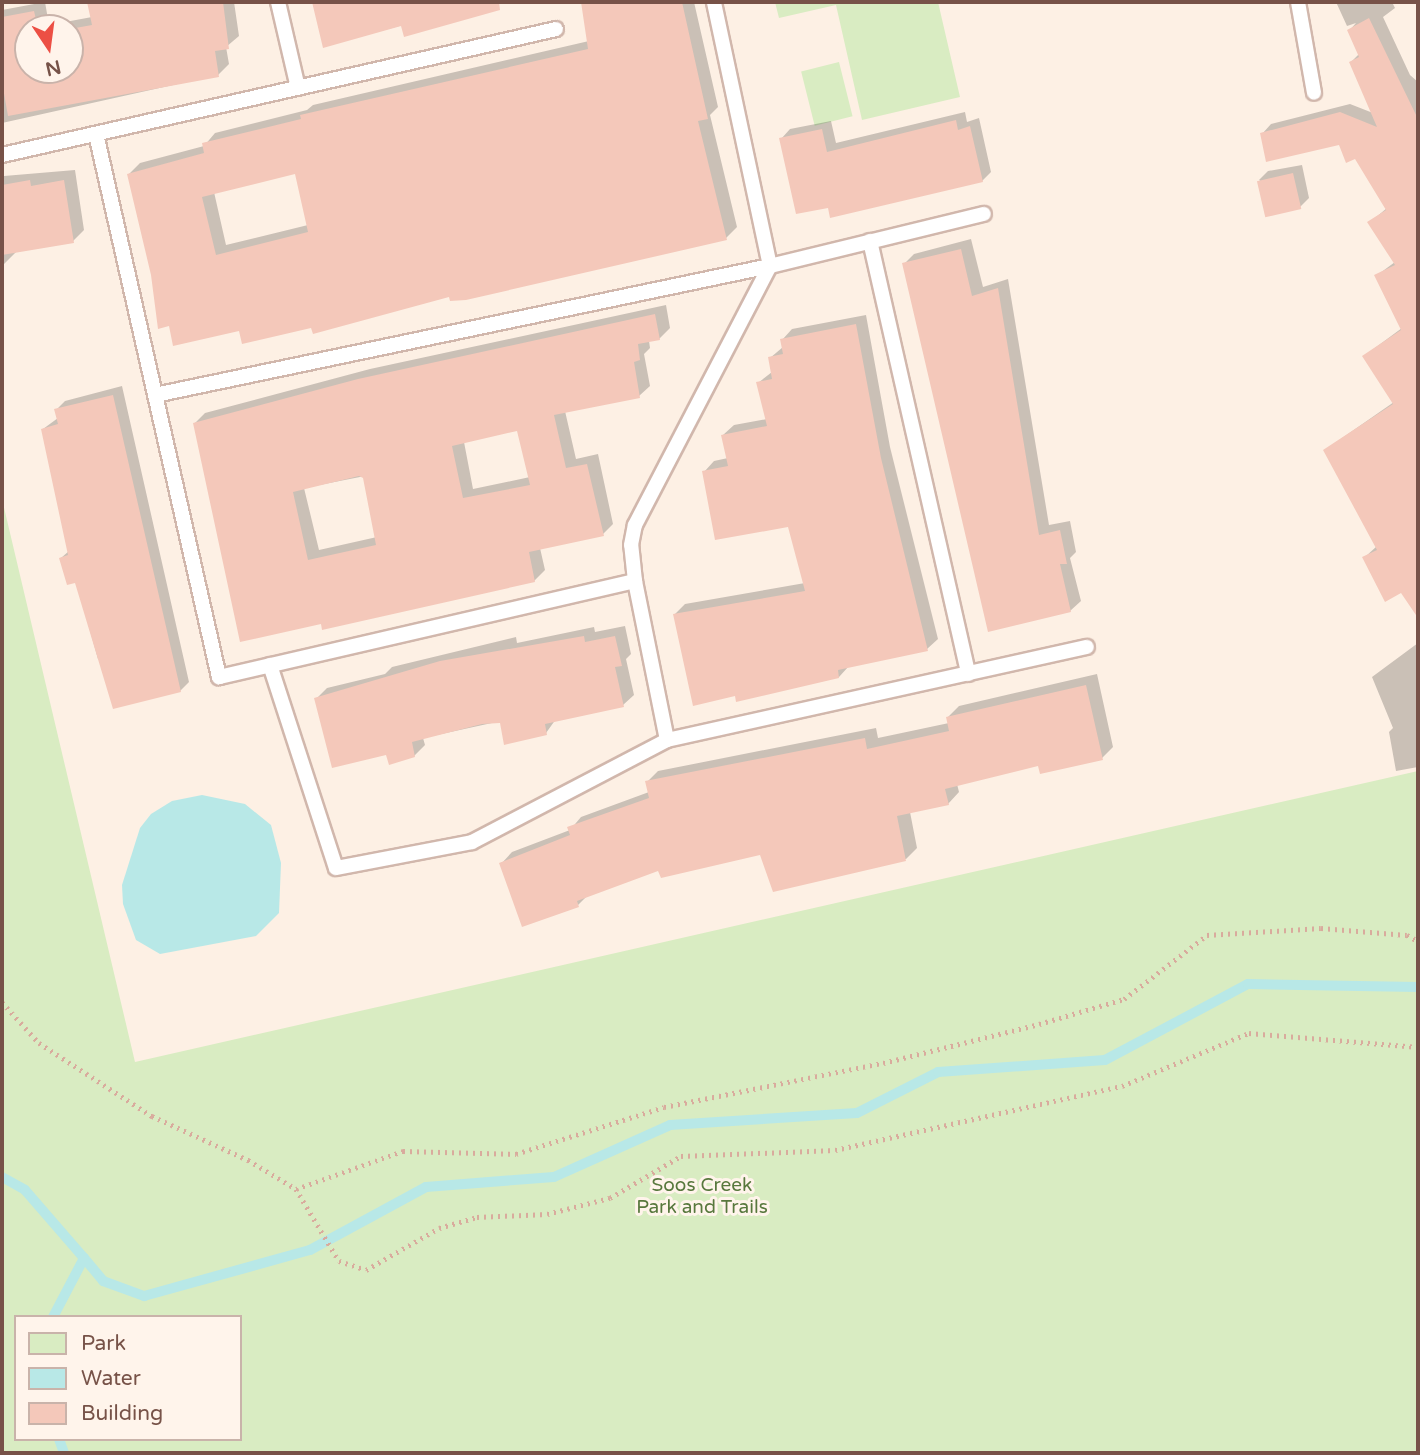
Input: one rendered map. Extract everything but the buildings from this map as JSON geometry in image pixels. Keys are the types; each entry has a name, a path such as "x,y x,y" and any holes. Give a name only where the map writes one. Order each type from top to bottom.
{"lane":[{"path":"278,2 298,88"},
{"path":"667,740 635,581 631,545 635,525 770,266 714,2"},
{"path":"1298,2 1314,93"},
{"path":"2,155 556,29"},
{"path":"96,134 219,677 635,581"},
{"path":"155,395 770,266 984,214"},
{"path":"870,242 968,674"},
{"path":"270,665 336,868 472,842 667,740 1087,648"}],"path":[{"path":"296,1189 403,1151 516,1154 664,1107 883,1063 1039,1024 1124,999 1207,934 1321,928 1407,935 1418,941"},
{"path":"2,1002 39,1043 152,1116 248,1160 296,1189 339,1261 366,1270 439,1228 477,1217 547,1214 610,1198 681,1156 835,1150 1122,1086 1249,1033 1418,1047"}],"green space":[{"path":"775,2 938,2 960,97 862,120 836,5 779,18"},
{"path":"839,62 853,116 815,126 801,71"},
{"name":"Soos Creek Park and Trails","path":"2,499 135,1062 1418,771 1418,1453 2,1453"}],"water":[{"path":"202,795 245,804 271,825 281,863 279,913 256,936 160,954 136,940 123,904 122,885 140,828 151,814 172,801"}],"waterway":[{"path":"84,1258 103,1281 144,1296 310,1250 426,1187 554,1177 670,1125 857,1113 938,1072 1105,1060 1248,984 1418,987"},
{"path":"2,1177 25,1190 84,1258 54,1315"},
{"path":"60,1441 64,1453"}]}
